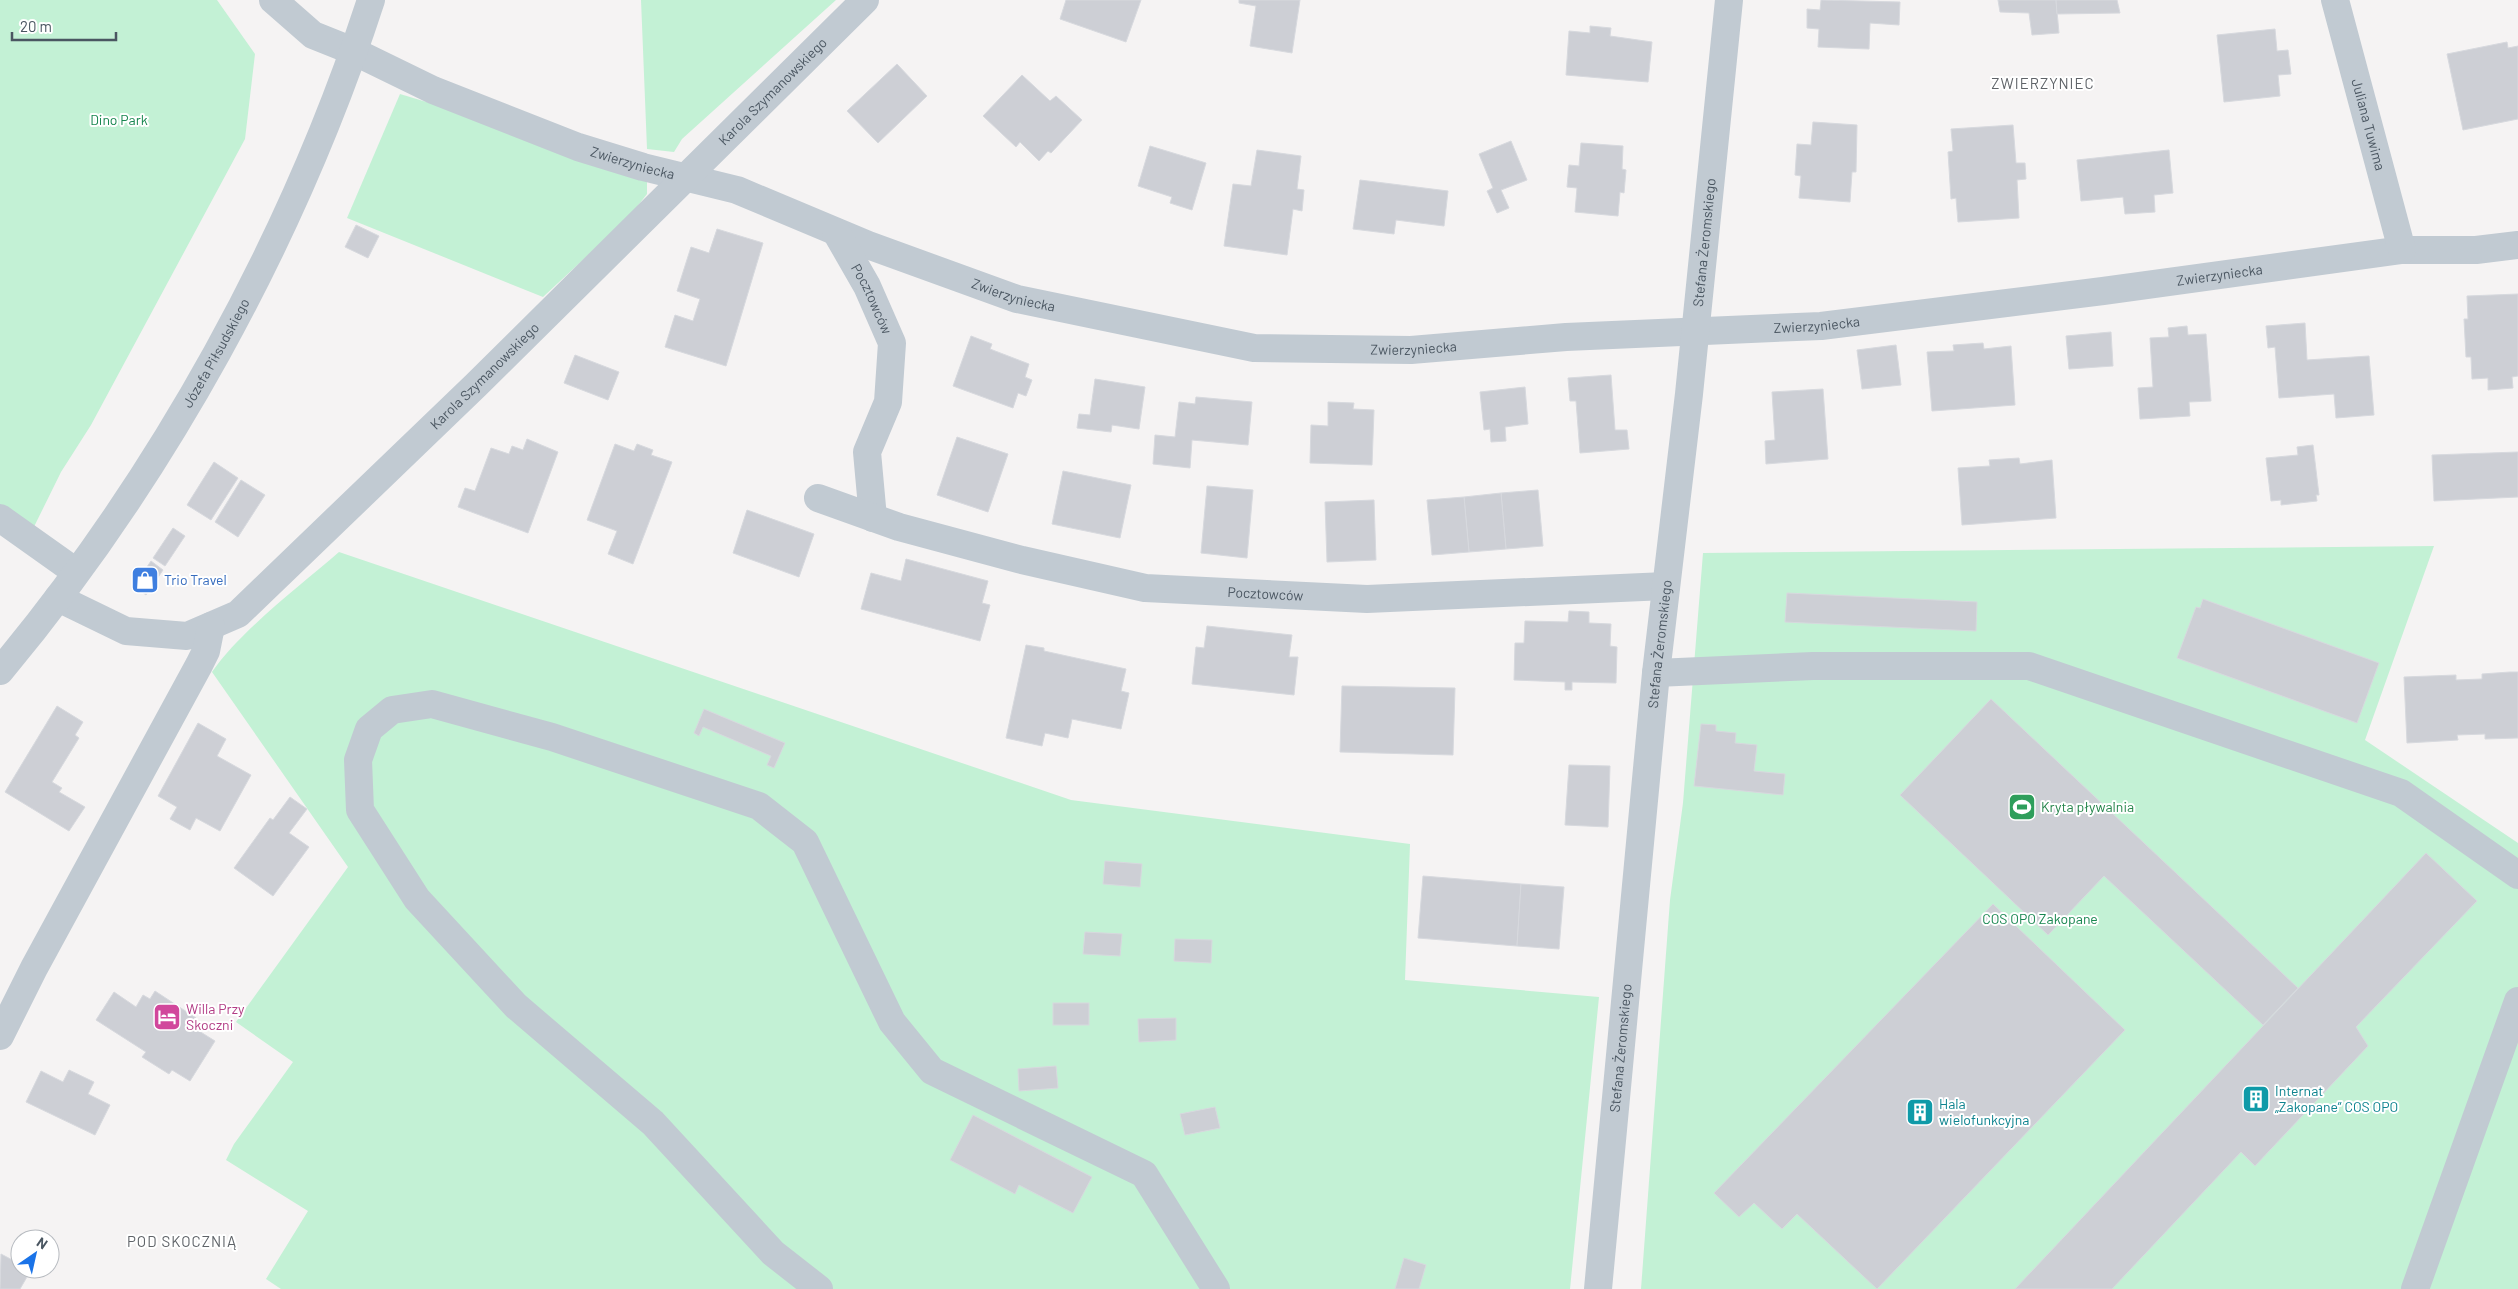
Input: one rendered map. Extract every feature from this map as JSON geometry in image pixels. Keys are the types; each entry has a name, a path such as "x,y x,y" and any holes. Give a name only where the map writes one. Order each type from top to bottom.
{"street":[{"name":"Zwierzyniecka","path":"273,0 313,35 353,51 433,90 578,147 643,167 688,176 737,190 836,232 1016,299 1254,348 1411,350 1566,338 1830,325 2103,292 2402,250 2476,250 2518,244"},
{"name":"Józefa Piłsudskiego","path":"0,671 58,598 137,484 227,332 296,193 353,51 371,0"},
{"name":"Karola Szymanowskiego","path":"58,598 126,631 187,636 238,614 866,0"},
{"name":"Stefana Żeromskiego","path":"1598,1289 1656,673 1696,332 1729,0"},
{"name":"Juliana Tuwima","path":"2335,0 2402,250"},
{"name":"Pocztowców","path":"836,232 867,286 892,343 888,402 867,452 873,518"},
{"name":"Pocztowców","path":"818,498 873,518 1022,560 1145,588 1367,598 1666,586"},
{"path":"0,518 76,572"},
{"path":"0,1036 34,968 199,666 206,651 211,626"},
{"path":"1656,673 1813,666 2029,666 2401,793 2518,874"},
{"path":"819,1289 773,1253 652,1122 516,1006 417,899 360,810 358,760 370,729 392,710 432,704 552,737 758,806 805,842 892,1022 932,1071 1144,1174 1216,1289"},
{"path":"2415,1289 2518,1001"}],"green space":[{"name":"Dino Park","path":"0,0 217,0 255,54 245,139 91,425 61,472 26,543 0,528"},
{"path":"641,0 836,0 682,139 674,152 647,149"},
{"path":"400,94 633,164 647,176 647,194 629,217 543,297 347,218"},
{"name":"COS OPO Zakopane","path":"2434,546 2365,740 2518,843 2518,1289 1641,1289 1670,900 1683,803 1703,553"},
{"path":"339,552 1071,800 1410,844 1405,980 1599,997 1570,1289 281,1289 266,1279 308,1211 226,1160 234,1144 293,1062 236,1022 348,867 212,672 239,640 289,594"}],"building":[{"path":"1066,0 1141,0 1126,42 1060,19"},
{"path":"1239,0 1300,0 1292,53 1250,46 1256,6 1239,3"},
{"path":"1821,0 1900,2 1899,25 1870,23 1869,49 1818,47 1819,29 1807,28 1807,9 1820,10"},
{"path":"1998,0 2056,0 2059,33 2032,35 2029,13 2000,12"},
{"path":"2056,0 2117,0 2120,13 2057,14"},
{"path":"1590,26 1611,28 1610,36 1652,42 1648,82 1566,75 1569,31 1590,33"},
{"path":"2275,29 2277,51 2288,50 2291,74 2278,75 2280,96 2224,102 2217,35"},
{"path":"2507,42 2508,48 2518,46 2518,119 2463,130 2447,54"},
{"path":"897,64 927,96 878,143 847,111"},
{"path":"1022,75 1050,101 1056,96 1082,120 1051,153 1048,151 1039,161 1020,142 1016,147 983,116"},
{"path":"1813,122 1857,125 1856,172 1852,172 1850,202 1799,198 1801,176 1795,175 1797,144 1811,145"},
{"path":"2013,125 2016,163 2025,163 2026,179 2017,180 2019,218 1958,222 1956,198 1951,199 1948,152 1953,151 1951,129"},
{"path":"1511,141 1527,180 1501,190 1509,208 1497,213 1487,191 1493,188 1479,154"},
{"path":"1581,143 1623,146 1622,169 1626,170 1624,193 1620,192 1618,216 1575,212 1577,188 1567,187 1569,165 1579,166"},
{"path":"1150,146 1206,163 1192,210 1170,203 1172,197 1138,186"},
{"path":"1257,150 1301,156 1297,189 1304,190 1302,211 1293,209 1287,255 1224,246 1233,184 1251,186"},
{"path":"2169,150 2173,193 2154,195 2155,212 2125,214 2123,197 2081,201 2077,160"},
{"path":"1360,180 1448,191 1444,226 1396,220 1394,234 1353,229"},
{"path":"356,225 379,236 368,258 345,247"},
{"path":"717,229 763,243 726,366 665,347 675,315 693,321 700,299 677,291 691,247 709,253"},
{"path":"2518,294 2518,376 2512,377 2513,388 2488,390 2488,378 2472,379 2471,357 2466,357 2464,319 2468,319 2467,296"},
{"path":"2305,323 2307,360 2369,356 2374,415 2336,418 2334,394 2279,398 2275,347 2268,348 2266,326"},
{"path":"2187,326 2188,335 2206,334 2211,401 2189,402 2190,416 2140,419 2138,388 2153,387 2150,338 2169,337 2168,328"},
{"path":"2111,332 2113,366 2069,369 2066,336"},
{"path":"971,336 992,344 990,349 1029,364 1025,377 1032,380 1026,396 1018,393 1013,408 953,386"},
{"path":"1983,343 1984,349 2011,346 2015,405 1932,411 1927,352 1954,351 1953,345"},
{"path":"1896,345 1901,385 1862,389 1857,350"},
{"path":"575,355 619,372 608,400 564,383"},
{"path":"1611,375 1615,430 1627,430 1629,449 1580,453 1576,401 1570,401 1568,378"},
{"path":"1095,379 1145,387 1139,429 1112,425 1111,432 1077,428 1079,414 1090,415"},
{"path":"1525,387 1528,424 1505,427 1506,441 1491,442 1490,429 1484,430 1480,392"},
{"path":"1823,389 1828,459 1766,464 1765,441 1775,440 1772,392"},
{"path":"1196,397 1252,402 1248,445 1192,440 1190,468 1153,464 1155,435 1175,437 1179,402 1195,404"},
{"path":"1328,402 1354,403 1353,409 1374,410 1372,465 1310,463 1311,425 1328,426"},
{"path":"957,437 1008,454 988,512 937,495"},
{"path":"527,439 558,452 528,533 458,507 465,488 475,491 491,448 509,454 512,446 523,450"},
{"path":"615,444 634,451 637,444 653,450 651,455 672,462 633,564 608,554 617,531 587,520"},
{"path":"2313,445 2319,495 2316,495 2317,501 2281,505 2281,500 2271,501 2266,458 2298,455 2297,447"},
{"path":"2518,452 2518,497 2434,501 2432,455"},
{"path":"2019,458 2020,464 2052,460 2056,518 1962,525 1958,468 1990,466 1989,460"},
{"path":"214,462 238,478 211,520 187,505"},
{"path":"1063,471 1131,485 1120,538 1052,524"},
{"path":"241,480 265,495 238,537 215,522"},
{"path":"1207,486 1253,490 1247,558 1201,553"},
{"path":"1538,490 1543,546 1506,549 1501,493"},
{"path":"1501,493 1506,549 1469,552 1464,497"},
{"path":"1464,497 1469,552 1432,555 1427,500"},
{"path":"1374,500 1376,560 1327,562 1325,502"},
{"path":"747,510 814,534 799,577 733,553"},
{"path":"173,528 185,536 165,566 153,558"},
{"path":"906,559 988,581 982,603 990,605 980,641 861,609 871,573 901,581"},
{"path":"151,561 163,570 146,595 134,586"},
{"path":"1787,593 1977,602 1976,631 1785,622"},
{"path":"2203,599 2379,663 2357,723 2177,658 2196,607 2200,608"},
{"path":"1569,611 1589,612 1589,623 1611,624 1610,646 1617,647 1616,683 1572,682 1572,690 1565,690 1565,682 1514,680 1515,643 1524,643 1525,621 1568,622"},
{"path":"1207,626 1292,635 1289,657 1298,657 1294,695 1192,684 1196,647 1204,648"},
{"path":"1026,645 1044,648 1044,651 1126,669 1121,691 1129,693 1121,729 1072,719 1068,738 1045,733 1042,746 1006,738"},
{"path":"2518,672 2518,738 2485,739 2485,734 2457,735 2458,740 2407,743 2404,677 2456,675 2456,680 2482,679 2482,674"},
{"path":"1342,686 1455,688 1453,755 1340,752"},
{"path":"1991,699 2298,988 2263,1025 2104,876 2048,935 1900,795"},
{"path":"57,706 83,722 75,735 79,738 52,782 62,788 59,792 85,807 69,831 5,792"},
{"path":"704,709 785,743 774,768 767,765 771,756 703,727 699,736 694,733"},
{"path":"198,723 226,739 217,756 251,775 220,831 196,818 190,830 170,819 177,807 158,796"},
{"path":"1701,724 1716,725 1716,731 1736,733 1735,743 1757,745 1754,771 1785,774 1783,795 1694,786"},
{"path":"1569,765 1610,766 1608,827 1565,825"},
{"path":"290,797 307,809 289,833 309,847 273,896 234,868 270,818 273,820"},
{"name":"Internat „Zakopane” COS OPO","path":"2426,853 2477,901 2356,1027 2368,1046 2255,1166 2241,1152 2112,1289 2015,1289"},
{"path":"1105,861 1142,864 1140,887 1103,884"},
{"path":"1423,876 1521,884 1517,946 1418,938"},
{"path":"1521,884 1564,887 1559,949 1517,946"},
{"name":"Hala wielofunkcyjna","path":"1993,904 2125,1030 1877,1289 1797,1214 1782,1229 1754,1203 1739,1217 1714,1193"},
{"path":"1085,932 1122,934 1120,956 1083,954"},
{"path":"1175,939 1212,940 1211,963 1174,961"},
{"path":"155,991 196,1018 191,1026 215,1041 190,1081 172,1070 169,1074 142,1057 146,1052 96,1020 114,992 136,1007 143,995 150,999"},
{"path":"1053,1003 1089,1003 1089,1025 1053,1025"},
{"path":"1176,1018 1176,1040 1139,1042 1138,1019"},
{"path":"1056,1066 1058,1088 1019,1091 1018,1069"},
{"path":"69,1070 94,1082 88,1094 110,1105 95,1135 26,1102 41,1071 63,1082"},
{"path":"1215,1107 1220,1128 1185,1135 1180,1114"},
{"path":"973,1115 1092,1177 1073,1213 1019,1185 1015,1194 950,1160"},
{"path":"1,1254 10,1259 10,1279 26,1279 20,1289 0,1289"},
{"path":"1404,1258 1426,1265 1419,1289 1395,1289"}],"place":[{"name":"Trio Travel","path":"145,580"},
{"name":"Kryta pływalnia","path":"2022,807"},
{"name":"Willa Przy Skoczni","path":"167,1017"},
{"name":"Internat „Zakopane” COS OPO","path":"2256,1099"},
{"name":"Hala wielofunkcyjna","path":"1920,1112"}],"district":[{"name":"ZWIERZYNIEC","path":"2043,84"},
{"name":"POD SKOCZNIĄ","path":"182,1242"}]}
